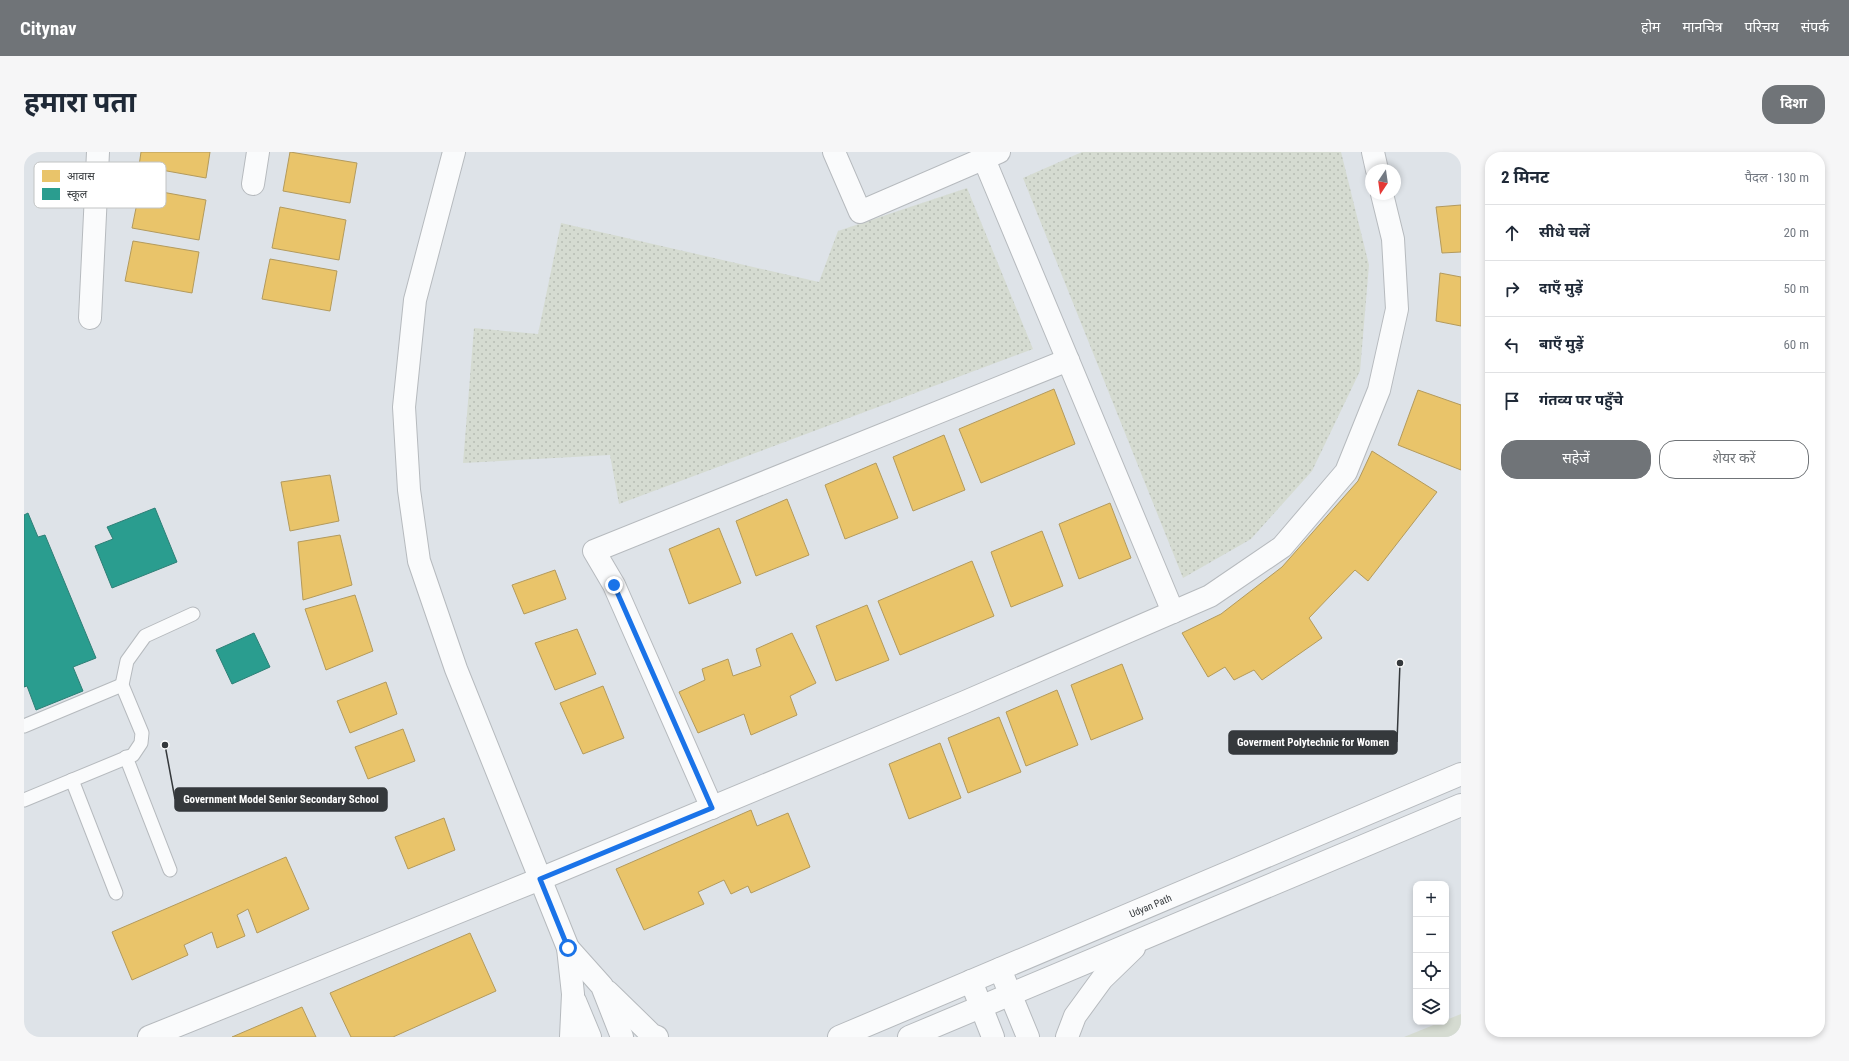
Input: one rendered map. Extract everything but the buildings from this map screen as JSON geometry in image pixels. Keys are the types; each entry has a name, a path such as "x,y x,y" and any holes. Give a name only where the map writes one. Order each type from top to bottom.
{"street":[{"path":"98,152 98,162"},
{"path":"253,184 258,152"},
{"path":"454,152 415,300 404,407 409,490 419,561 456,669 568,948 572,994 572,1037"},
{"path":"834,152 860,212 992,154 1068,360 1173,612"},
{"path":"1373,152 1376,164"},
{"path":"149,1037 712,808 1210,596 1282,547 1346,472 1379,390 1397,309 1393,239 1383,200"},
{"path":"90,318 95,208"},
{"path":"712,808 614,585 594,551 1068,360"},
{"name":"Udyan Path","path":"839,1037 1461,774"},
{"path":"909,1037 1461,805"},
{"path":"1067,1037 1075,1016 1102,979 1144,938"},
{"path":"568,948 602,986 652,1035 657,1037"},
{"path":"1000,969 1028,1037"},
{"path":"970,981 993,1037"},
{"path":"602,986 622,1037"},
{"path":"572,994 590,1037"}],"lane":[{"path":"24,800 132,755 141,743 142,733 122,685 127,661 145,636 193,614"},
{"path":"24,726 122,685"},
{"path":"126,757 170,870"},
{"path":"72,780 116,893"}],"shaded area":[{"path":"1082,152 1341,152 1369,265 1360,371 1312,471 1251,539 1183,578 1023,178"},
{"path":"967,188 1033,349 619,504 610,455 463,463 474,328 538,334 561,223 819,282 838,231"},
{"path":"1461,1014 1461,1037 1404,1037 1434,1025 1449,1025 1449,1019"}],"place":[{"name":"Goverment Polytechnic for Women","path":"1400,663"},
{"name":"Government Model Senior Secondary School","path":"165,745"}],"route":[{"path":"568,948 540,879 712,808 614,585"}]}
